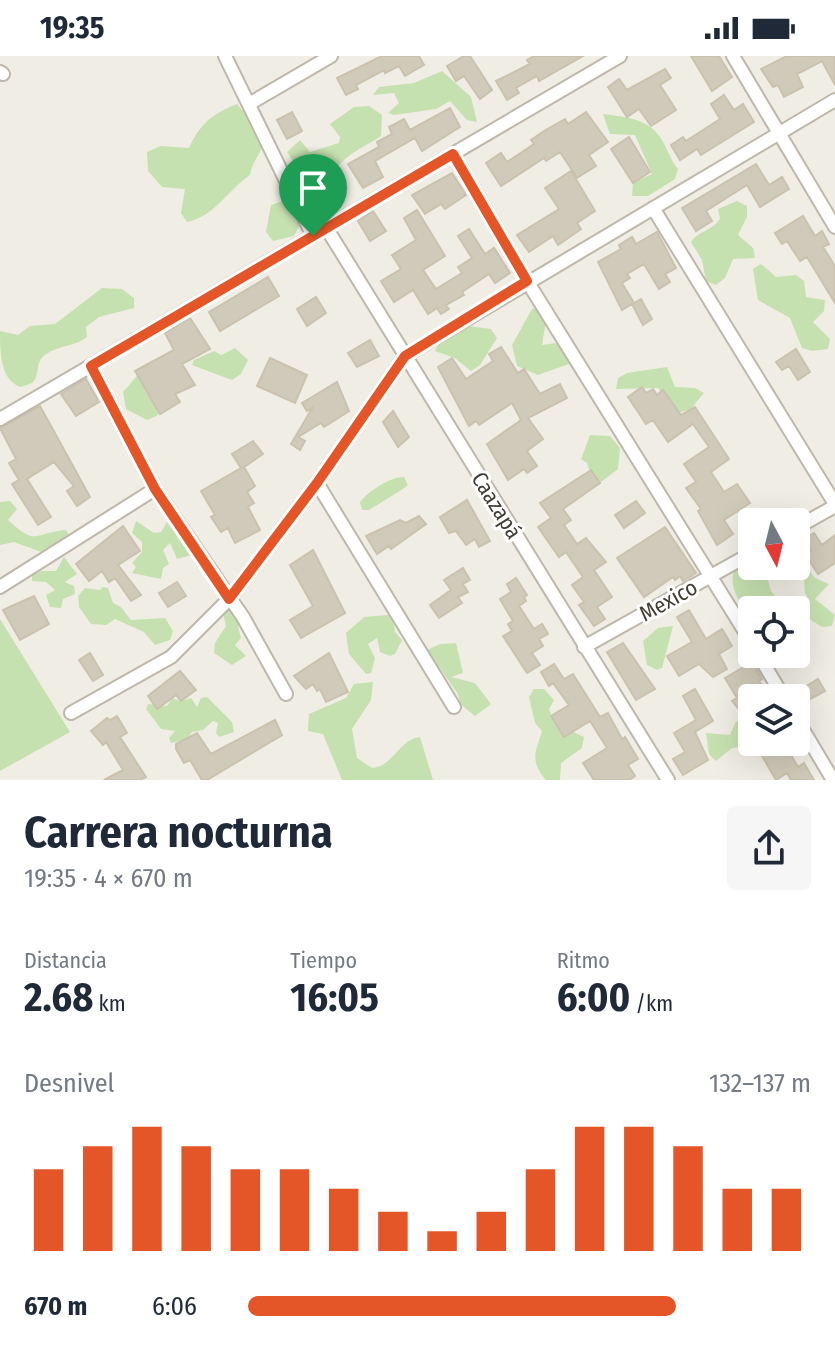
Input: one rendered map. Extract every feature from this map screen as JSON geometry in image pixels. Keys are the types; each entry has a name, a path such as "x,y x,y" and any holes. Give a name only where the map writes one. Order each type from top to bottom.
{"street":[{"path":"225,56 313,236"},
{"path":"249,104 331,56"},
{"path":"0,419 453,154 598,62 620,56"},
{"path":"733,56 835,227"},
{"path":"71,713 171,657 229,599 317,483 405,356 835,100"},
{"path":"453,154 527,281 738,620"},
{"path":"653,208 835,505 810,520"},
{"name":"Caazapá","path":"327,229 668,780"},
{"path":"91,366 155,489 243,617 286,694"},
{"path":"317,483 454,707"},
{"path":"0,587 155,489"},
{"name":"Mexico","path":"584,647 738,561"},
{"path":"810,741 833,780"}],"green space":[{"path":"442,71 471,97 477,122 467,120 450,101 436,109 394,115 388,113 399,103 394,93 373,95 379,87 414,83"},
{"path":"237,104 265,137 262,148 250,175 213,209 187,222 181,213 185,189 162,187 148,171 147,152 161,146 189,148 208,121"},
{"path":"369,106 382,115 381,136 351,154 336,169 331,167 327,157 293,161 287,152 300,140 310,152 339,143 340,137 330,124 354,107"},
{"path":"603,114 636,120 651,127 678,169 675,179 648,196 632,196 633,183 652,174 635,135 610,134"},
{"path":"289,199 301,222 294,236 273,241 266,232 271,205"},
{"path":"737,201 747,206 747,217 738,235 753,248 755,258 733,259 725,278 716,285 706,281 702,260 691,242 717,223 720,219 718,209"},
{"path":"761,264 776,277 796,275 804,281 806,297 825,300 824,311 813,322 830,339 828,349 812,351 802,348 790,318 758,300 753,269"},
{"path":"102,288 122,289 134,298 134,308 99,317 86,327 87,337 42,358 32,383 21,387 14,384 5,372 0,331 18,335 30,326 55,324"},
{"path":"542,306 547,315 542,345 563,342 576,356 569,364 538,375 517,366 512,345 532,309"},
{"path":"461,325 491,329 497,338 480,365 471,371 455,358 435,351 443,336"},
{"path":"235,348 248,360 241,374 232,380 192,365 194,360 214,351 221,355"},
{"path":"667,367 675,387 695,388 704,393 690,410 680,412 670,407 658,388 616,389 618,378 627,373"},
{"path":"137,376 145,377 163,406 157,416 147,420 126,409 123,392"},
{"path":"590,435 610,436 620,448 618,469 601,482 592,478 587,463 581,459"},
{"path":"404,477 408,485 403,489 369,510 362,510 360,502 369,493 386,482"},
{"path":"10,501 17,509 8,520 25,533 36,536 66,530 71,538 44,553 14,542 0,545 0,502"},
{"path":"136,521 154,533 161,532 167,522 192,555 177,559 170,543 163,550 169,564 163,568 161,579 132,573 136,567 132,563 142,552 142,542 132,533"},
{"path":"64,557 77,574 65,582 74,586 75,594 63,599 61,608 50,607 46,595 55,590 46,582 32,581 32,576 41,571 56,571"},
{"path":"738,566 738,580 768,580 775,596 738,596 738,599 733,584"},
{"path":"810,571 815,578 829,584 815,599 835,615 832,626 822,627 810,619 810,596 805,593 804,580 810,580"},
{"path":"85,588 100,590 108,588 113,603 121,607 131,620 165,618 173,631 170,640 155,645 144,632 115,619 106,625 91,624 79,607 78,596"},
{"path":"229,603 242,618 238,627 241,638 235,645 246,656 232,665 214,653 215,643 226,626 223,613"},
{"path":"364,617 393,617 395,632 402,640 395,654 390,656 380,652 377,638 368,644 375,658 371,673 366,674 349,654 346,633"},
{"path":"0,619 70,732 0,771"},
{"path":"673,626 662,668 657,670 647,665 643,641 658,628"},
{"path":"456,643 463,673 451,677 475,683 491,704 475,716 460,704 458,694 427,650 440,644"},
{"path":"373,682 371,700 352,729 357,758 372,768 379,766 406,743 420,737 433,780 342,780 323,734 308,731 309,714 346,698 354,684"},
{"path":"534,689 544,689 554,700 549,709 554,723 584,737 582,748 561,763 560,780 546,780 537,766 535,755 542,731 535,723 529,697"},
{"path":"207,697 232,722 234,732 219,737 216,733 218,723 213,721 203,730 192,732 186,740 171,743 169,738 175,731 161,729 146,709 148,704 167,706 172,698 181,701 191,698 197,707 201,698"},
{"path":"736,721 738,747 732,748 716,761 709,754 706,733 730,735"}],"building":[{"path":"382,56 419,56 424,65 405,76 399,66 385,73 384,70 356,85 358,89 346,95 337,78"},
{"path":"470,56 492,90 480,99 464,76 456,81 447,66"},
{"path":"534,56 583,56 539,81 537,76 516,88 519,93 507,100 496,81 530,64 527,60"},
{"path":"691,56 719,56 732,77 712,91"},
{"path":"787,56 835,56 835,85 822,61 797,74 803,87 784,97 778,85 773,87 761,69"},
{"path":"665,69 671,78 660,85 676,110 651,126 639,109 627,117 608,87 619,79 627,90"},
{"path":"724,95 734,110 743,104 754,122 701,155 697,149 680,160 671,145 683,137 686,141 720,119 711,104"},
{"path":"450,108 460,127 422,151 415,138 375,161 383,177 363,188 348,164 379,147 377,142 392,134 389,127 404,119 410,130"},
{"path":"292,112 302,131 287,139 277,120"},
{"path":"586,112 608,142 589,155 596,166 577,178 560,152 546,161 544,158 501,186 486,163 501,153 507,162 534,144 531,140 544,131 565,119 568,124"},
{"path":"629,137 650,172 633,183 611,149"},
{"path":"322,162 341,197 327,204 308,170"},
{"path":"756,164 769,185 782,177 789,189 760,207 747,185 706,211 712,221 696,231 682,208"},
{"path":"571,171 595,211 577,223 581,229 558,245 553,236 529,252 517,235 559,209 545,188"},
{"path":"452,173 466,195 445,209 441,204 425,214 412,195"},
{"path":"417,210 445,256 423,270 436,289 462,273 458,267 472,258 458,236 469,229 485,254 494,248 510,273 495,283 489,274 462,292 464,295 446,305 449,309 441,314 437,308 428,314 413,290 394,302 381,281 401,269 392,255 416,240 404,218"},
{"path":"373,211 386,231 370,241 358,221"},
{"path":"803,216 815,236 822,231 829,244 823,247 835,266 835,303 807,257 800,261 787,241 782,244 775,233"},
{"path":"657,232 676,268 665,274 670,282 659,289 644,264 627,274 630,278 622,283 634,303 641,299 652,319 643,325 632,304 622,310 598,262 621,249 619,245 632,237 636,244"},
{"path":"268,277 279,296 220,331 209,312"},
{"path":"316,297 326,313 307,326 297,309"},
{"path":"190,318 210,349 182,364 195,385 175,394 180,402 160,414 135,371 174,350 165,333"},
{"path":"370,340 379,356 357,367 348,353"},
{"path":"501,347 518,373 524,369 540,394 560,384 567,398 528,418 543,439 527,451 537,466 527,473 524,469 508,480 487,444 521,420 512,403 479,425 476,421 469,426 438,367 452,358 466,379 493,361 489,354"},
{"path":"796,349 810,372 798,380 789,366 782,370 776,362"},
{"path":"270,358 307,375 295,403 257,386"},
{"path":"86,379 99,402 76,416 61,394"},
{"path":"337,382 349,411 324,427 321,423 298,437 305,441 300,450 291,444 313,407 307,411 302,403"},
{"path":"642,387 646,393 653,389 657,395 663,390 681,415 695,407 729,459 711,472 724,492 737,484 750,503 724,520 733,534 717,545 698,511 701,509 686,488 696,482 684,464 709,447 693,424 668,442 653,420 646,424 628,397"},
{"path":"40,406 90,497 77,506 67,491 74,486 54,462 27,479 51,517 38,525 12,484 19,480 9,463 16,459 0,428"},
{"path":"393,411 409,437 398,447 383,422"},
{"path":"253,441 263,454 244,467 255,486 247,492 254,503 248,507 260,530 235,543 228,528 221,532 211,517 215,515 201,491 241,468 232,454"},
{"path":"591,470 600,483 563,509 571,520 564,525 577,544 586,538 606,562 594,570 612,597 597,607 605,619 594,626 579,605 584,602 572,585 583,577 566,552 559,557 538,527 551,518 540,503"},
{"path":"467,500 490,541 479,547 475,539 466,545 456,531 449,533 440,517"},
{"path":"636,501 645,513 624,528 615,515"},
{"path":"419,516 426,524 391,549 389,546 377,554 366,536 400,520 406,523"},
{"path":"123,526 140,551 118,565 141,595 131,601 115,578 109,582 102,571 89,581 76,564"},
{"path":"665,527 696,573 683,581 680,576 675,580 673,577 644,597 617,558"},
{"path":"814,533 822,545 835,535 835,563 818,574 810,562 810,535"},
{"path":"313,550 345,613 301,638 290,620 313,606 290,565"},
{"path":"463,568 470,580 463,584 468,592 458,597 462,603 439,618 430,605 451,590 444,580"},
{"path":"516,578 527,595 524,597 526,601 519,606 534,629 542,624 548,634 539,639 543,646 532,653 540,665 527,673 503,636 512,631 508,624 513,621 500,599 511,592 507,584"},
{"path":"177,582 186,596 168,607 159,593"},
{"path":"34,596 49,624 20,640 3,610"},
{"path":"689,610 706,639 722,629 732,646 719,654 727,669 713,677 699,664 679,676 667,656 692,642 677,617"},
{"path":"623,643 655,689 636,700 607,652"},
{"path":"90,653 103,675 93,681 79,660"},
{"path":"329,653 348,692 326,702 320,689 317,691 313,684 306,689 294,676"},
{"path":"554,664 564,679 573,674 600,717 608,713 622,739 625,737 638,759 628,765 635,776 629,780 594,780 583,763 607,748 590,721 564,737 551,716 569,705 553,683 549,686 541,672"},
{"path":"742,668 756,668 762,679 759,681 761,684 738,684 738,708 732,701 737,698 725,678"},
{"path":"180,671 196,690 181,701 176,695 157,709 148,696"},
{"path":"818,679 825,691 810,699 810,684"},
{"path":"695,689 713,721 695,732 708,760 683,775 673,759 685,752 674,733 696,720 683,696"},
{"path":"117,716 127,733 120,737 146,777 140,780 104,780 123,770 106,742 103,745 91,731 107,718 110,720"},
{"path":"275,720 282,735 207,780 202,780 190,760 184,763 176,749 176,744 197,733 211,754"},
{"path":"762,756 792,756 798,767 804,763 814,780 791,780 787,773 776,780"}],"route":[{"path":"453,154 527,281 405,356 317,483 229,599 155,489 91,366 313,236 453,154"}]}
